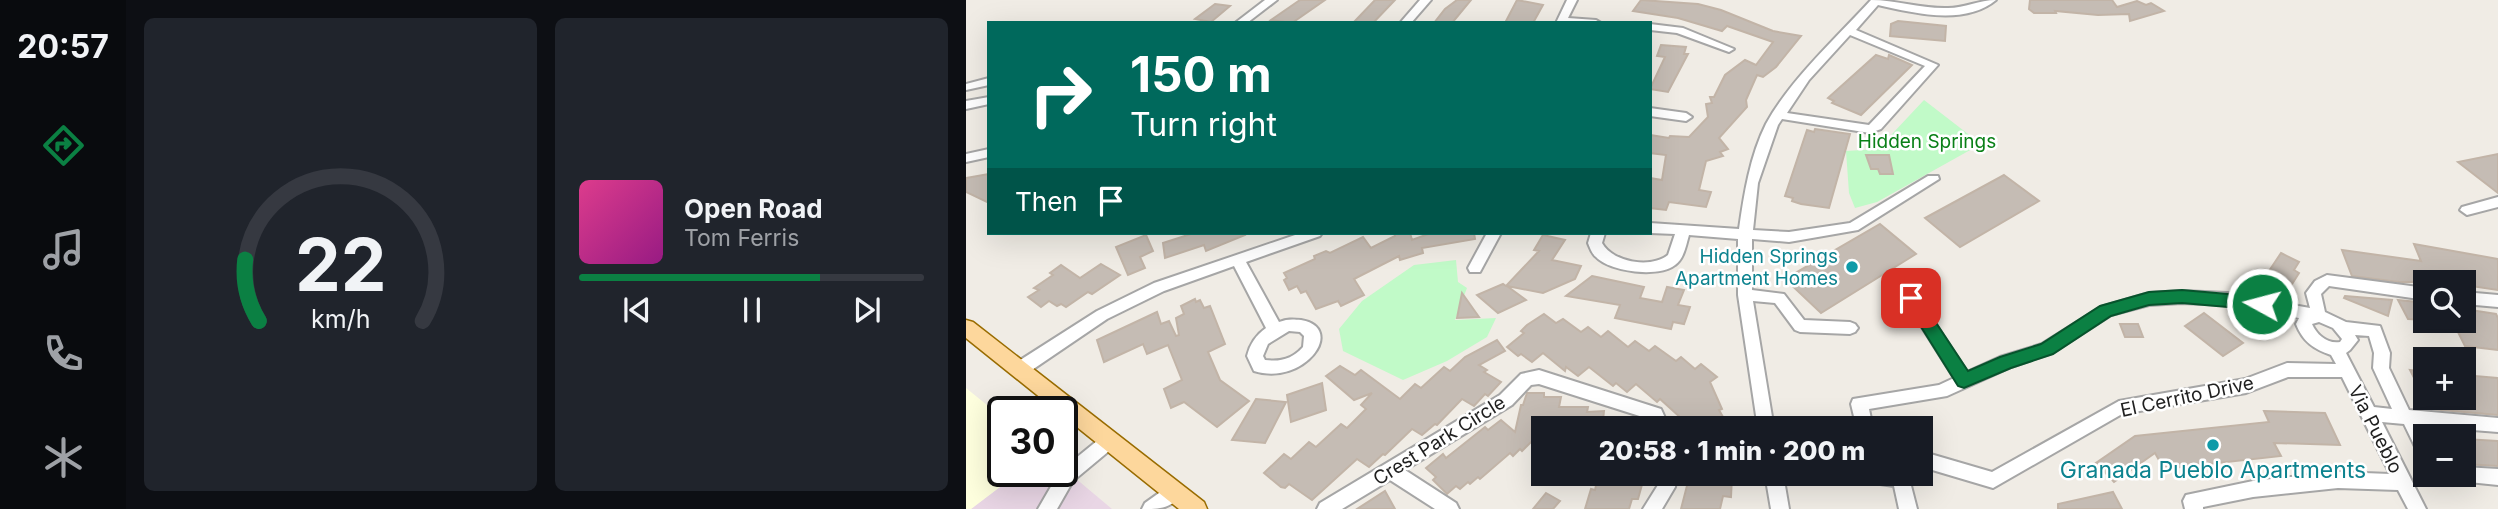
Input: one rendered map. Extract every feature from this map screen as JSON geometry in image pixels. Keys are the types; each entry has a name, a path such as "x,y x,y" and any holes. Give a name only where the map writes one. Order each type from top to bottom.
{"main road":[{"path":"966,327 1196,509"}],"street":[{"path":"1243,21 1272,0"},
{"path":"1407,21 1426,0"},
{"path":"1562,21 1572,0"},
{"path":"1764,416 1745,295 1745,235 1752,183 1772,125 1805,78 1876,1 1908,10 1950,11 1991,0"},
{"path":"1652,27 1679,30 1729,49"},
{"path":"1779,115 1870,129 1877,126 1932,65 1850,31"},
{"path":"966,86 987,81"},
{"path":"966,105 987,100"},
{"path":"1652,112 1686,117"},
{"path":"966,158 987,153"},
{"path":"1652,228 1789,237 1853,227 1933,179"},
{"path":"2467,210 2498,202"},
{"path":"1597,235 1595,243 1601,254 1618,262 1648,269 1670,262 1677,252 1683,231"},
{"path":"1020,369 1102,315 1160,287 1309,235"},
{"path":"1475,268 1493,235"},
{"path":"1237,260 1275,330"},
{"path":"2319,316 2313,293 2319,285 2328,280 2413,292"},
{"path":"1745,295 1779,299 1800,326 1850,328"},
{"path":"1862,416 1859,404 1941,391 2006,362 2047,349 2106,311 2149,299 2182,297 2227,299 2328,318 2344,328 2375,330 2382,353 2381,368 2413,429"},
{"path":"1911,298 1964,381"},
{"path":"2476,299 2498,301"},
{"path":"2319,316 2306,320 2305,331 2317,343 2336,349 2348,346 2350,341 2344,328"},
{"name":"Via Pueblo","path":"2336,349 2417,509"},
{"name":"El Cerrito Drive","path":"1933,463 1993,480 2119,408 2246,386 2287,370 2346,371"},
{"name":"Crest Park Circle","path":"1326,509 1506,400 1527,379 1539,377 1656,416"},
{"path":"2368,414 2498,425"},
{"path":"1047,509 1067,475 1109,441"},
{"path":"1391,471 1450,509"},
{"path":"2476,475 2498,477"},
{"path":"2194,509 2192,501 2253,489 2338,480 2403,482"},
{"path":"1653,509 1666,486"},
{"path":"1776,486 1780,509"},
{"path":"1905,486 1908,509"},
{"path":"1151,509 1173,491"}],"shaded area":[{"path":"966,388 987,405 987,487 1000,487 971,509 966,509"},
{"path":"1078,480 1112,509 971,509 1000,487 1078,487"}],"green space":[{"name":"Hidden Springs","path":"1924,100 1981,144 1877,202 1855,208 1849,193 1846,151 1878,149"},
{"path":"1456,260 1458,282 1467,288 1455,320 1496,318 1487,337 1447,361 1403,380 1343,351 1339,329 1362,301 1414,265"}],"building":[{"path":"1300,0 1325,0 1295,21 1271,20"},
{"path":"1375,0 1395,0 1375,21 1355,21"},
{"path":"1457,0 1471,0 1454,21 1436,21"},
{"path":"1517,0 1543,5 1534,21 1506,21"},
{"path":"1641,0 1698,4 1721,10 1773,31 1801,36 1776,67 1763,77 1757,75 1746,100 1747,107 1719,138 1728,149 1720,152 1723,156 1706,161 1699,190 1711,192 1706,207 1669,202 1666,210 1652,208 1652,178 1662,180 1666,155 1652,153 1652,135 1689,137 1708,117 1706,104 1712,103 1710,97 1714,97 1725,75 1745,60 1756,65 1773,42 1727,26 1722,31 1678,18 1633,11"},
{"path":"2030,0 2112,0 2117,7 2137,1 2146,5 2151,3 2164,11 2130,21 2129,14 2098,15 2055,11 2056,13 2034,13 2029,9"},
{"path":"1215,4 1230,6 1212,21 1195,19"},
{"path":"1898,21 1946,26 1945,41 1890,36 1891,24"},
{"path":"1661,45 1686,47 1684,54 1688,54 1668,92 1652,89 1665,57 1657,56"},
{"path":"1876,55 1888,59 1889,55 1912,65 1861,115 1832,103 1834,101 1828,98"},
{"path":"1815,129 1850,134 1829,208 1801,204 1785,196 1807,130 1814,132"},
{"path":"2498,154 2498,193 2458,162"},
{"path":"1866,155 1889,155 1893,174 1880,174 1878,169 1871,169"},
{"path":"987,174 987,202 966,192 966,178"},
{"path":"2004,175 2039,201 1960,247 1925,218"},
{"name":"Hidden Springs Apartment Homes","path":"1880,224 1916,254 1821,313 1785,279"},
{"path":"1146,235 1153,251 1140,257 1145,268 1128,275 1116,247"},
{"path":"1188,235 1245,235 1206,251 1204,245 1165,258 1163,243"},
{"path":"1411,235 1412,240 1426,235 1474,235 1475,239 1422,248 1423,253 1400,260 1399,256 1354,279 1364,295 1341,306 1338,301 1316,309 1306,291 1301,293 1297,286 1289,290 1284,280 1287,278 1284,273 1326,251 1330,253 1363,237 1371,248 1395,236"},
{"path":"1543,235 1565,240 1552,260 1581,266 1575,279 1543,293 1507,286 1526,300 1498,313 1477,295 1503,284 1506,286 1539,251 1534,250"},
{"path":"2414,244 2498,259 2498,290 2476,287 2476,270 2413,270 2413,282 2352,276 2342,250 2421,261"},
{"path":"2281,253 2299,262 2294,270 2299,273 2287,292 2263,280"},
{"path":"1101,264 1120,275 1066,307 1049,301 1041,307 1028,297 1039,290 1034,288 1053,275 1050,273 1061,265 1080,278"},
{"path":"1592,276 1644,287 1640,298 1662,302 1667,287 1684,290 1678,305 1690,307 1684,324 1673,322 1671,329 1615,318 1620,305 1566,296"},
{"path":"1462,293 1479,317 1457,318"},
{"path":"2344,298 2392,300 2388,316"},
{"path":"1195,299 1196,302 1200,300 1204,308 1210,306 1225,344 1208,352 1220,380 1249,401 1217,427 1184,402 1171,408 1164,389 1182,380 1168,345 1147,354 1143,344 1104,362 1097,340 1157,312 1161,324 1169,321 1176,336 1179,335 1176,318 1184,314 1181,306"},
{"path":"2398,300 2413,302 2413,319 2408,319"},
{"path":"2476,311 2496,314 2498,350 2465,346 2458,333 2476,333"},
{"path":"2204,313 2243,343 2223,356 2185,326"},
{"path":"1544,314 1556,323 1563,319 1581,332 1588,327 1601,337 1608,331 1628,347 1635,341 1649,351 1655,346 1676,361 1681,357 1695,369 1701,364 1717,377 1710,382 1722,416 1679,416 1660,399 1657,402 1636,384 1627,392 1616,383 1613,386 1589,367 1578,376 1566,367 1565,371 1543,353 1532,362 1521,354 1518,356 1507,347 1524,333 1521,331"},
{"path":"2120,324 2138,324 2143,337 2125,337"},
{"path":"1497,340 1505,351 1479,365 1487,370 1484,372 1501,382 1488,396 1485,394 1474,406 1462,399 1437,425 1422,435 1412,429 1369,467 1357,459 1312,500 1289,484 1285,488 1281,487 1264,473 1284,454 1291,459 1309,442 1316,447 1341,424 1347,428 1366,409 1361,405 1372,393 1354,400 1326,376 1340,366 1355,375 1361,370 1400,399 1415,384 1421,388 1444,367 1450,371 1465,357"},
{"path":"2476,376 2498,378 2498,415 2441,410 2476,410"},
{"path":"1322,383 1326,410 1291,422 1287,395"},
{"path":"1527,393 1544,393 1544,397 1561,397 1559,407 1588,407 1587,412 1604,411 1603,416 1531,416 1531,442 1513,456 1510,453 1480,479 1478,477 1470,484 1468,482 1460,489 1456,486 1447,494 1433,480 1436,477 1426,468 1443,454 1446,458 1485,427 1488,430 1501,420 1515,432"},
{"path":"1256,399 1286,402 1265,443 1232,440"},
{"path":"2264,411 2325,413 2340,445 2274,443 2281,456 2164,469 2155,453 2114,482 2096,463 2135,436 2269,422"},
{"path":"2476,440 2498,441 2498,466 2476,465"},
{"path":"1596,486 1642,486 1638,499 1632,499 1629,509 1585,509 1591,489 1595,490"},
{"path":"1687,486 1732,486 1731,497 1723,496 1720,509 1681,509"},
{"path":"1385,491 1395,509 1357,509"},
{"name":"Granada Pueblo Apartments","path":"2113,492 2122,509 2058,509 2058,504"},
{"path":"1546,493 1560,501 1553,509 1533,509"}],"place":[{"name":"Hidden Springs Apartment Homes","path":"1852,267"},
{"name":"Granada Pueblo Apartments","path":"2213,445"}],"route":[{"path":"1911,298 1964,381 2006,362 2047,349 2106,311 2149,299 2182,297 2262,304"}]}
